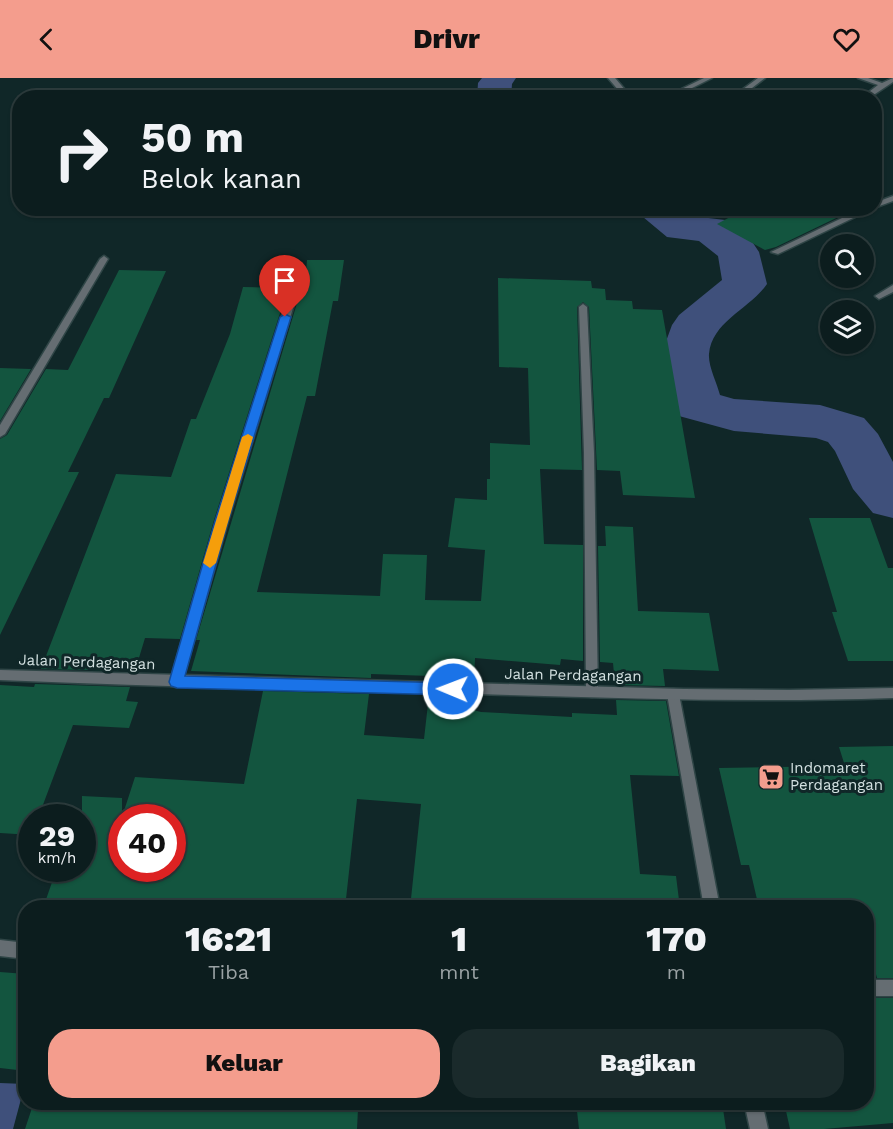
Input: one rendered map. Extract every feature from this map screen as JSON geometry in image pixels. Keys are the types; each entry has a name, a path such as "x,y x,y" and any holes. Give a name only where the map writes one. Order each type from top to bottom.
{"street":[{"path":"611,78 622,90"},
{"path":"745,90 762,78"},
{"path":"861,78 883,85"},
{"path":"682,90 705,79"},
{"path":"876,90 893,79"},
{"path":"776,252 853,216"},
{"path":"0,434 104,259"},
{"path":"177,682 222,521 300,272"},
{"path":"879,296 893,288"},
{"path":"583,307 590,453 592,692"},
{"name":"Jalan Perdagangan","path":"0,675 177,682 673,694 893,693"},
{"path":"673,694 711,900"},
{"path":"0,948 18,950"},
{"path":"874,988 893,988"},
{"path":"755,1110 759,1129"}],"water":[{"path":"0,1083 18,1084 18,1110 13,1129 0,1129"}],"building":[{"path":"732,216 840,216 765,250 717,224"},
{"path":"307,260 344,260 338,301 333,301 315,396 307,396 257,592 380,596 383,554 427,555 425,600 481,601 485,550 448,547 455,498 487,500 487,479 490,479 490,443 530,445 528,368 499,367 498,278 591,281 592,288 605,289 606,300 632,301 633,309 662,310 695,498 623,495 620,471 597,470 589,307 583,302 577,307 582,470 540,469 544,544 583,545 583,661 561,659 560,665 475,658 474,681 431,680 431,676 371,674 371,678 191,671 200,640 196,640 306,273"},
{"path":"119,270 166,271 109,398 104,398 68,472 79,472 0,635 0,439 7,435 46,369 68,370"},
{"path":"243,287 288,288 214,520 180,639 145,638 135,671 41,669 116,474 171,477 191,419 196,419 230,334"},
{"path":"0,368 31,369 0,421"},
{"path":"809,518 870,518 888,568 893,568 893,661 848,661 832,612 837,612"},
{"path":"605,526 633,527 638,611 709,613 719,671 663,669 665,686 615,685 613,663 600,662 598,546 606,546"},
{"path":"35,684 130,687 126,701 138,702 129,728 73,725 43,804 18,804 18,834 0,833 0,685 34,687"},
{"path":"263,691 369,694 364,735 424,739 429,695 473,696 473,710 481,712 572,717 572,713 617,715 616,700 666,701 679,776 630,775 640,874 676,876 679,900 411,900 421,804 357,799 346,900 46,900 52,882 96,882 96,804 82,804 82,796 122,798 122,804 108,804 108,882 186,882 186,804 126,804 135,777 244,784"},
{"path":"893,746 893,978 877,978 874,967 874,900 757,900 749,865 741,865 719,768 845,766 839,747"},
{"path":"0,972 18,973 18,1070 0,1068"},
{"path":"874,998 893,998 893,1123 824,1129 790,1129 786,1110 874,1110"},
{"path":"31,1110 358,1110 357,1129 25,1129"},
{"path":"577,1110 723,1110 726,1129 579,1129"}],"waterway":[{"path":"495,90 495,83 499,78"},
{"path":"667,216 682,228 710,229 738,252 745,284 695,325 685,355 697,405 734,415 820,422 846,430 859,446 872,476 893,499"}],"slow traffic":[{"path":"210,563 248,437"}],"place":[{"name":"Indomaret Perdagangan","path":"771,777"}],"route":[{"path":"285,317 222,521 177,682 453,689"}]}
